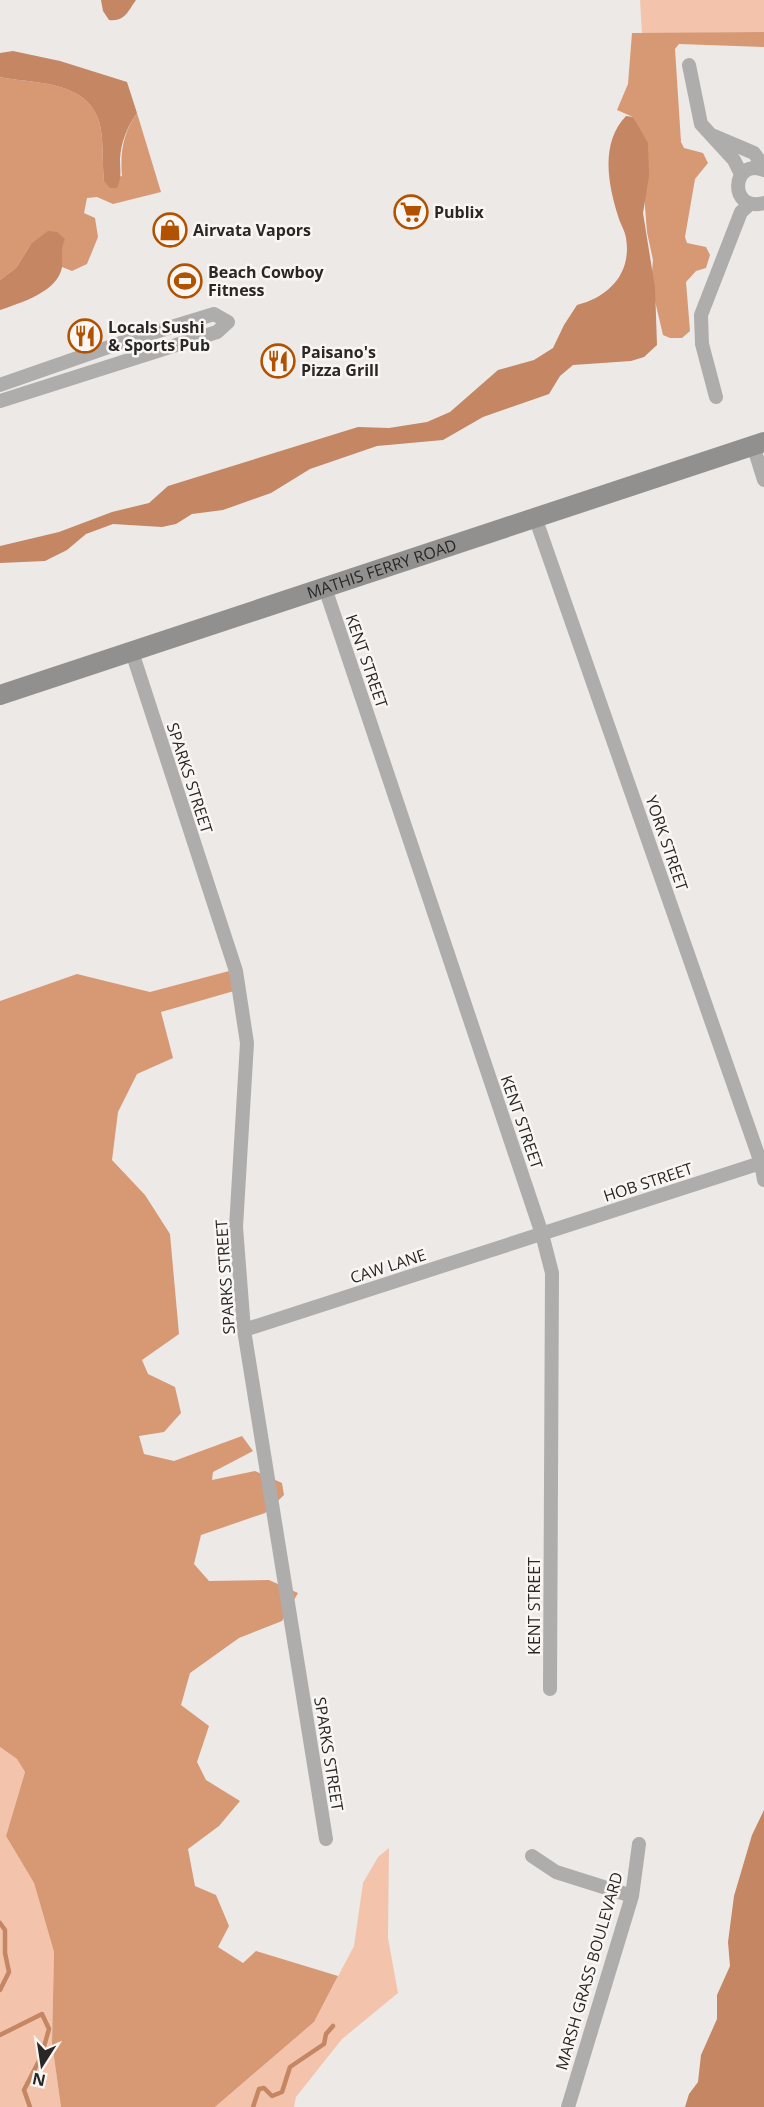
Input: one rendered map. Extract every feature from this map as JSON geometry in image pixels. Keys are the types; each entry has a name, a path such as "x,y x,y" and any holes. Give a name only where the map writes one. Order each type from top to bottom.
{"main road":[{"name":"MATHIS FERRY ROAD","path":"0,695 758,444"}],"street":[{"path":"689,65 701,124 734,160 741,174"},
{"path":"708,134 754,153 764,169"},
{"path":"757,203 739,195 738,181 741,174 754,168 764,169"},
{"path":"716,397 702,344 701,315 741,212 757,203"},
{"path":"0,385 126,341 214,314 228,322 218,332 0,401"},
{"path":"758,444 764,480"},
{"name":"YORK STREET","path":"536,517 763,1163 764,1180"},
{"name":"KENT STREET","path":"325,588 542,1234 552,1272 550,1689"},
{"name":"SPARKS STREET","path":"132,652 236,971 247,1043 236,1227 244,1330 326,1839"},
{"name":"HOB STREET","path":"542,1234 763,1163"},
{"name":"CAW LANE","path":"244,1330 542,1234"},
{"name":"MARSH GRASS BOULEVARD","path":"568,2107 632,1896 639,1844"},
{"path":"532,1856 556,1872 632,1896"}],"shaded area":[{"path":"101,0 136,0 126,15 119,19 109,20 103,11"},
{"path":"640,0 764,0 764,32 642,34"},
{"path":"764,32 764,47 679,44 675,49 681,142 684,148 703,153 708,163 695,179 685,237 687,243 706,247 710,255 706,268 696,271 686,282 690,331 682,338 670,338 663,335 651,284 653,260 647,232 639,131 633,117 617,110 628,84 632,33"},
{"path":"13,51 60,61 127,82 137,113 123,141 117,188 110,188 104,181 101,128 92,108 83,98 57,86 0,77 0,53"},
{"path":"0,77 57,86 83,98 92,108 101,128 104,181 122,176 124,143 128,128 137,113 161,192 113,204 97,197 87,198 84,213 95,218 98,237 87,264 72,271 62,267 62,245 31,244 16,268 0,280"},
{"path":"626,116 633,117 648,143 649,176 643,213 655,288 657,345 644,357 631,361 573,365 560,376 549,394 483,417 443,440 377,446 310,469 271,493 223,510 192,514 176,524 162,527 113,524 86,534 67,550 45,561 0,563 0,546 59,532 112,512 149,503 168,486 358,427 389,428 427,422 450,412 498,370 534,360 553,348 577,305 608,290 622,272 627,251 626,238 614,204 608,164 612,139"},
{"path":"48,231 57,232 65,239 59,276 46,290 0,310 0,280 16,268 31,244"},
{"path":"229,971 234,991 161,1012 173,1058 137,1074 118,1112 112,1160 145,1195 170,1234 179,1334 142,1360 148,1374 175,1387 181,1413 164,1432 139,1436 144,1454 174,1461 242,1436 253,1451 213,1472 212,1480 255,1471 282,1483 284,1495 265,1513 201,1535 194,1564 209,1581 269,1580 298,1593 282,1621 239,1638 190,1673 181,1705 209,1726 197,1762 206,1780 240,1801 219,1826 188,1849 195,1886 216,1895 229,1926 218,1947 243,1963 256,1951 338,1976 314,2022 215,2107 61,2107 52,2043 54,1952 34,1883 6,1836 25,1772 17,1759 0,1747 0,1001 77,974 150,992"},
{"path":"0,1747 17,1759 25,1772 6,1836 34,1883 54,1952 52,2043 61,2107 0,2107"},
{"path":"764,1810 764,2107 685,2107 689,2094 698,2082 701,2055 717,2019 717,1995 730,1966 728,1942 734,1896 752,1835"},
{"path":"389,1848 388,1938 398,1993 342,2039 296,2097 294,2107 215,2107 314,2022 354,1946 363,1883 378,1857"}],"waterway":[{"path":"0,1923 5,1930 5,1953 9,1972 0,1990"},
{"path":"0,2035 42,2014 49,2029 41,2057 24,2090 30,2107"},
{"path":"253,2107 259,2089 264,2088 272,2096 282,2092 290,2067 324,2044 326,2034 333,2026"}],"place":[{"name":"Publix","path":"411,212"},
{"name":"Airvata Vapors","path":"170,230"},
{"name":"Beach Cowboy Fitness","path":"185,281"},
{"name":"Locals Sushi & Sports Pub","path":"85,336"},
{"name":"Paisano's Pizza Grill","path":"278,361"}]}
